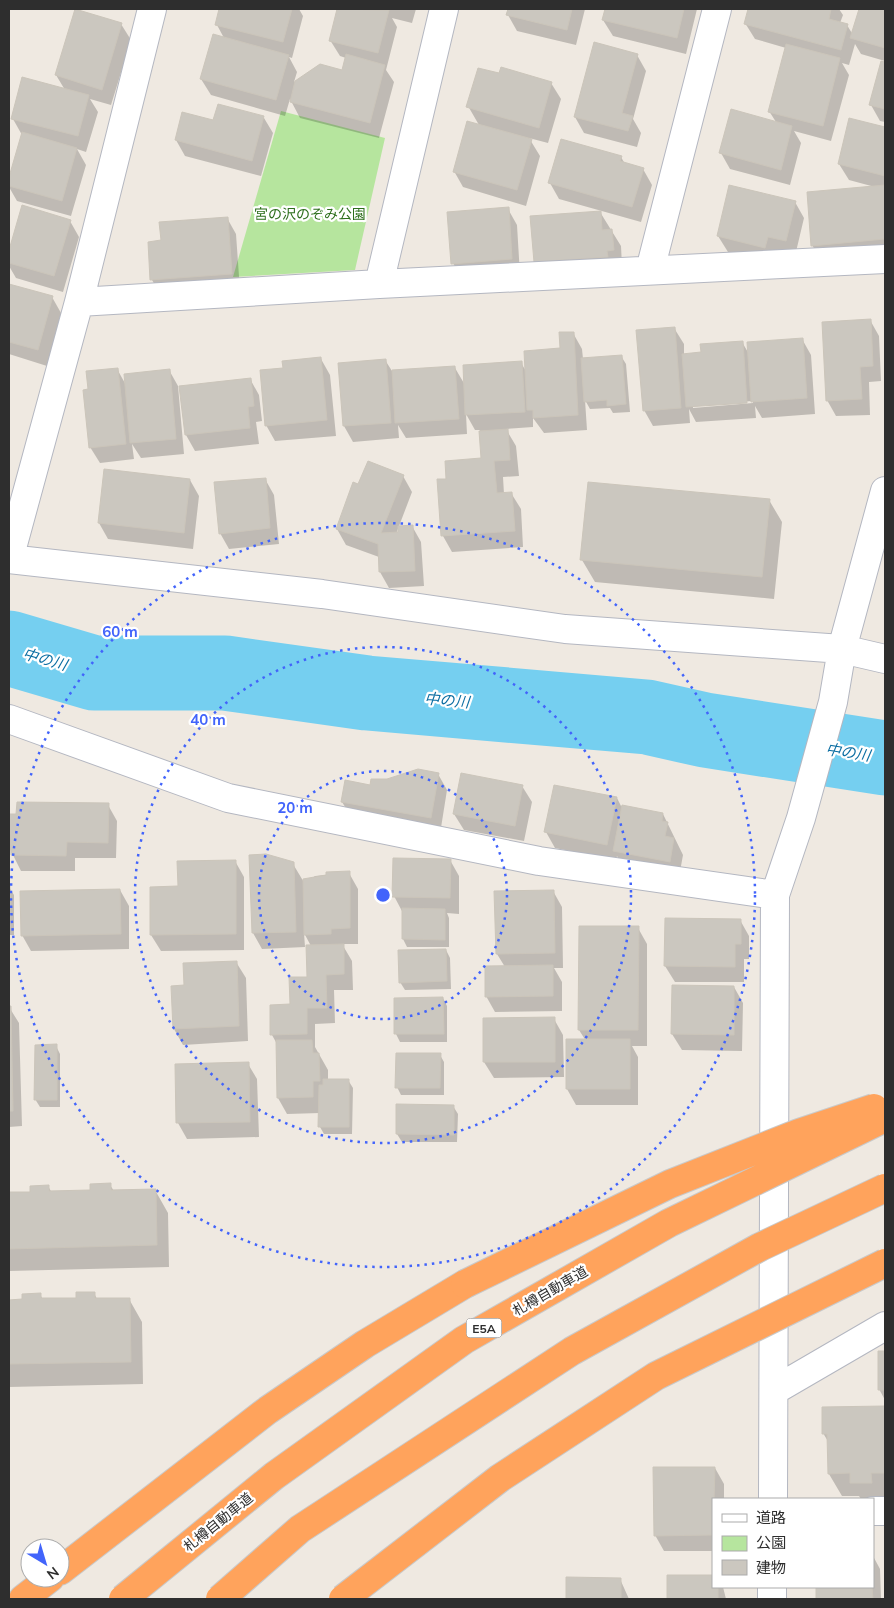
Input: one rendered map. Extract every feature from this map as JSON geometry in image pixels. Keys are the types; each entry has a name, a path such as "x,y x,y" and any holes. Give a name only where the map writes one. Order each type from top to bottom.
{"highway":[{"path":"70,1563 268,1410 365,1344 465,1284 670,1184 798,1133 885,1104"},
{"name":"札樽自動車道","path":"123,1599 274,1476 464,1340 669,1223 885,1118"},
{"path":"220,1599 300,1529 572,1351 760,1247 885,1188"},
{"path":"343,1599 500,1478 656,1376 885,1263"},
{"path":"23,1599 37,1588"}],"street":[{"path":"152,9 79,302 9,559 322,594 565,629 842,649 885,660"},
{"path":"379,284 444,9"},
{"path":"650,270 717,9"},
{"path":"79,302 379,284 885,259"},
{"path":"773,1498 775,1390 775,895 801,818 833,702 842,649 885,491"},
{"path":"9,719 228,798 539,861 775,895"},
{"path":"775,1390 885,1326"}],"green space":[{"name":"宮の沢のぞみ公園","path":"281,111 385,138 355,270 233,277"}],"building":[{"path":"75,9 122,23 102,90 55,75"},
{"path":"219,9 292,9 283,42 215,25"},
{"path":"337,9 389,10 378,53 329,41"},
{"path":"508,9 572,9 567,30 506,15"},
{"path":"605,9 684,9 677,38 602,20"},
{"path":"748,9 831,9 829,19 848,24 841,50 744,24"},
{"path":"859,9 885,9 885,48 850,38"},
{"path":"213,34 289,55 276,100 200,79"},
{"path":"594,42 638,54 622,113 633,116 628,131 574,117"},
{"path":"786,44 840,58 823,126 768,112"},
{"path":"346,54 385,65 370,123 290,102 295,81 320,64 342,70"},
{"path":"881,61 885,62 885,109 869,105"},
{"path":"501,67 552,82 539,128 466,107 478,68 499,73"},
{"path":"22,77 89,95 78,136 11,119"},
{"path":"218,104 264,116 252,161 175,140 182,112 213,120"},
{"path":"731,109 792,126 781,170 719,153"},
{"path":"849,118 885,127 885,176 838,164"},
{"path":"467,121 532,139 517,190 453,172"},
{"path":"22,132 77,148 62,201 9,186 9,177"},
{"path":"561,139 622,156 620,161 644,168 632,207 548,183"},
{"path":"729,185 796,201 786,241 768,237 765,248 717,236"},
{"path":"885,185 885,239 811,246 807,192"},
{"path":"22,205 71,220 54,276 9,263 9,250"},
{"path":"509,207 512,259 451,264 447,212"},
{"path":"601,211 602,230 612,229 614,250 607,251 608,257 534,262 530,216"},
{"path":"228,217 232,274 150,280 148,242 161,240 159,222"},
{"path":"9,284 53,296 38,350 9,342"},
{"path":"871,319 873,366 860,367 862,399 826,401 822,322"},
{"path":"675,327 681,408 643,411 636,330"},
{"path":"559,332 574,332 578,415 533,418 533,410 527,410 524,351 560,348"},
{"path":"803,338 807,398 751,402 747,342"},
{"path":"743,341 747,403 686,407 682,354 701,352 700,344"},
{"path":"622,355 626,404 607,406 607,400 584,402 581,358"},
{"path":"321,357 327,420 265,426 260,370 283,368 282,361"},
{"path":"386,359 391,423 343,426 338,363"},
{"path":"522,361 525,412 465,415 463,365"},
{"path":"455,366 459,419 395,423 392,370"},
{"path":"118,368 126,444 89,448 83,390 88,389 86,371"},
{"path":"170,369 176,439 130,443 124,374"},
{"path":"251,378 254,406 248,407 250,428 185,435 179,386"},
{"path":"508,429 510,460 494,461 497,493 512,492 515,531 441,536 437,479 446,479 445,461 481,458 479,431"},
{"path":"368,461 404,475 381,533 398,532 398,526 413,525 415,571 379,572 378,544 336,529 353,482 358,484"},
{"path":"104,469 190,479 184,533 98,523"},
{"path":"266,478 270,528 219,534 214,482"},
{"path":"588,482 770,499 762,577 580,560"},
{"path":"418,769 439,773 431,818 341,802 345,780 370,785 371,779 387,779"},
{"path":"461,773 523,785 515,826 453,814"},
{"path":"554,785 617,797 607,845 544,832"},
{"path":"17,802 109,803 108,843 67,842 66,856 11,855 9,814 16,814"},
{"path":"622,805 663,813 662,821 668,822 665,836 674,838 670,862 613,851"},
{"path":"266,854 294,862 296,932 252,933 249,855"},
{"path":"393,858 451,859 450,898 392,897"},
{"path":"236,860 236,934 150,935 150,887 178,886 177,861"},
{"path":"350,871 350,928 331,929 331,934 304,935 303,879 326,875 326,872"},
{"path":"10,886 10,928 9,928"},
{"path":"120,889 121,934 21,936 20,891"},
{"path":"554,890 555,953 496,954 494,891"},
{"path":"402,908 445,909 445,940 402,939"},
{"path":"665,918 741,919 741,944 735,944 735,967 664,966"},
{"path":"579,926 639,926 638,1030 578,1030"},
{"path":"344,944 344,974 326,975 327,1008 307,1008 307,1034 270,1035 270,1005 290,1004 289,977 307,977 306,945"},
{"path":"446,949 447,981 399,983 398,950"},
{"path":"237,961 239,1026 173,1029 171,986 184,985 183,963"},
{"path":"553,965 553,996 485,997 485,966"},
{"path":"672,985 734,986 734,1035 671,1034"},
{"path":"443,997 444,1034 394,1034 394,998"},
{"path":"9,1006 11,1006 13,1111 9,1111"},
{"path":"555,1017 555,1062 483,1062 483,1018"},
{"path":"566,1039 630,1039 630,1089 566,1089"},
{"path":"276,1040 312,1040 313,1053 319,1053 320,1081 313,1081 313,1097 277,1098"},
{"path":"57,1044 57,1100 34,1100 35,1045"},
{"path":"396,1053 441,1053 440,1088 395,1088"},
{"path":"249,1062 250,1122 176,1123 175,1064"},
{"path":"323,1079 349,1079 349,1127 318,1127 319,1085 323,1085"},
{"path":"396,1104 454,1105 454,1135 396,1134"},
{"path":"111,1183 111,1190 156,1189 157,1245 9,1249 9,1192 30,1192 30,1186 49,1185 49,1191 90,1190 90,1184"},
{"path":"76,1292 95,1292 95,1298 130,1298 131,1362 9,1364 9,1300 22,1299 22,1294 41,1293 41,1298 76,1298"},
{"path":"878,1351 885,1351 885,1390 878,1390"},
{"path":"885,1406 885,1473 871,1473 872,1483 850,1483 850,1473 828,1474 827,1434 822,1434 822,1407"},
{"path":"653,1467 715,1467 714,1498 712,1498 712,1535 654,1536"},
{"path":"667,1575 712,1575 712,1588 718,1588 718,1599 667,1599"},
{"path":"566,1577 621,1578 621,1599 566,1599"},
{"path":"816,1588 872,1588 873,1599 816,1599"}],"waterway":[{"name":"中の川","path":"9,648 94,673 225,673 367,693 647,717 705,730 885,758"}]}
